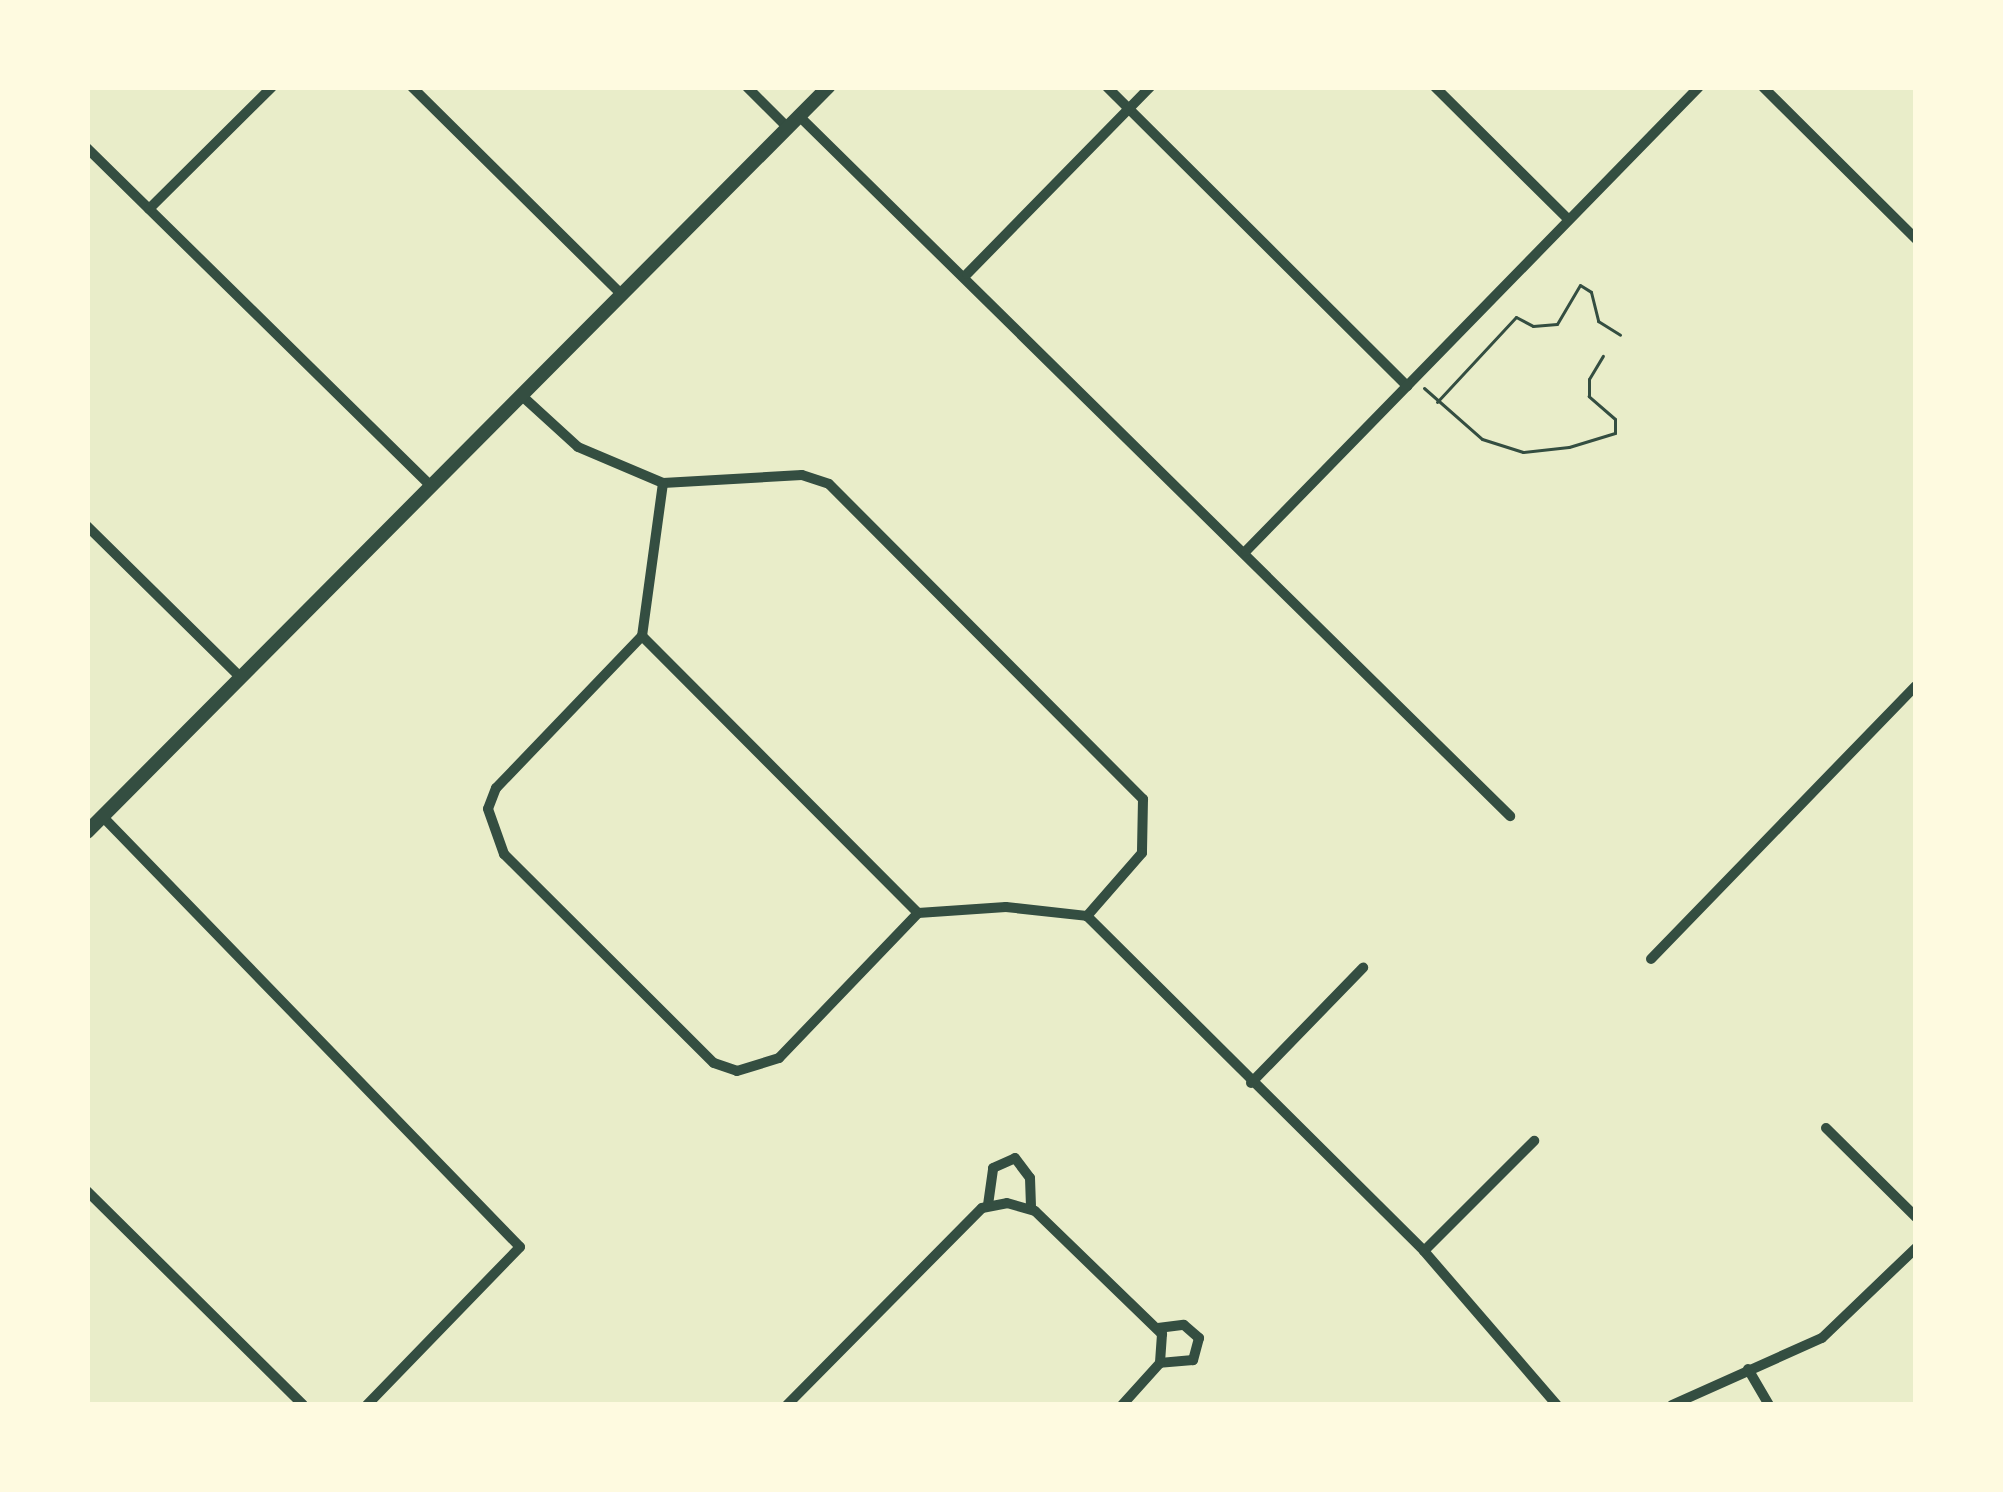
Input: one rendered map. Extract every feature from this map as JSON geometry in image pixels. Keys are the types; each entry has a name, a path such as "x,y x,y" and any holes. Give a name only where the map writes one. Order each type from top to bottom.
{"street":[{"path":"149,209 272,87"},
{"path":"412,87 619,292"},
{"path":"747,87 967,274 1510,816"},
{"path":"87,832 619,292 828,87"},
{"path":"1108,87 1410,382"},
{"path":"967,274 1150,87"},
{"path":"1435,87 1567,218"},
{"path":"1246,551 1699,87"},
{"path":"1763,87 1916,239"},
{"path":"87,148 431,486"},
{"path":"521,395 578,447 663,483 802,476 829,484 1143,800 1142,853 1087,916"},
{"path":"663,483 642,635 496,788 488,809 504,854 714,1063 737,1071 778,1058 918,913 1006,907 1087,916 1424,1252 1557,1405"},
{"path":"87,526 241,678"},
{"path":"642,635 918,913"},
{"path":"1651,959 1916,686"},
{"path":"103,817 520,1247 367,1405"},
{"path":"1251,1083 1364,968"},
{"path":"1826,1128 1916,1217"},
{"path":"1424,1252 1534,1141"},
{"path":"787,1405 988,1205 993,1168 1015,1158 1030,1178 1031,1209"},
{"path":"87,1191 303,1405"},
{"path":"988,1205 1007,1203 1031,1209 1158,1328 1160,1363"},
{"path":"1672,1405 1822,1338 1916,1248"},
{"path":"1122,1405 1160,1363 1193,1360 1199,1338 1184,1325 1158,1328"},
{"path":"1748,1370 1768,1405"}],"path":[{"path":"1437,402 1516,317 1533,326 1557,324 1580,285 1592,292 1598,321 1620,335"},
{"path":"1410,382 1502,446 1569,447 1615,433 1615,419 1589,396 1589,379 1604,356"}]}
